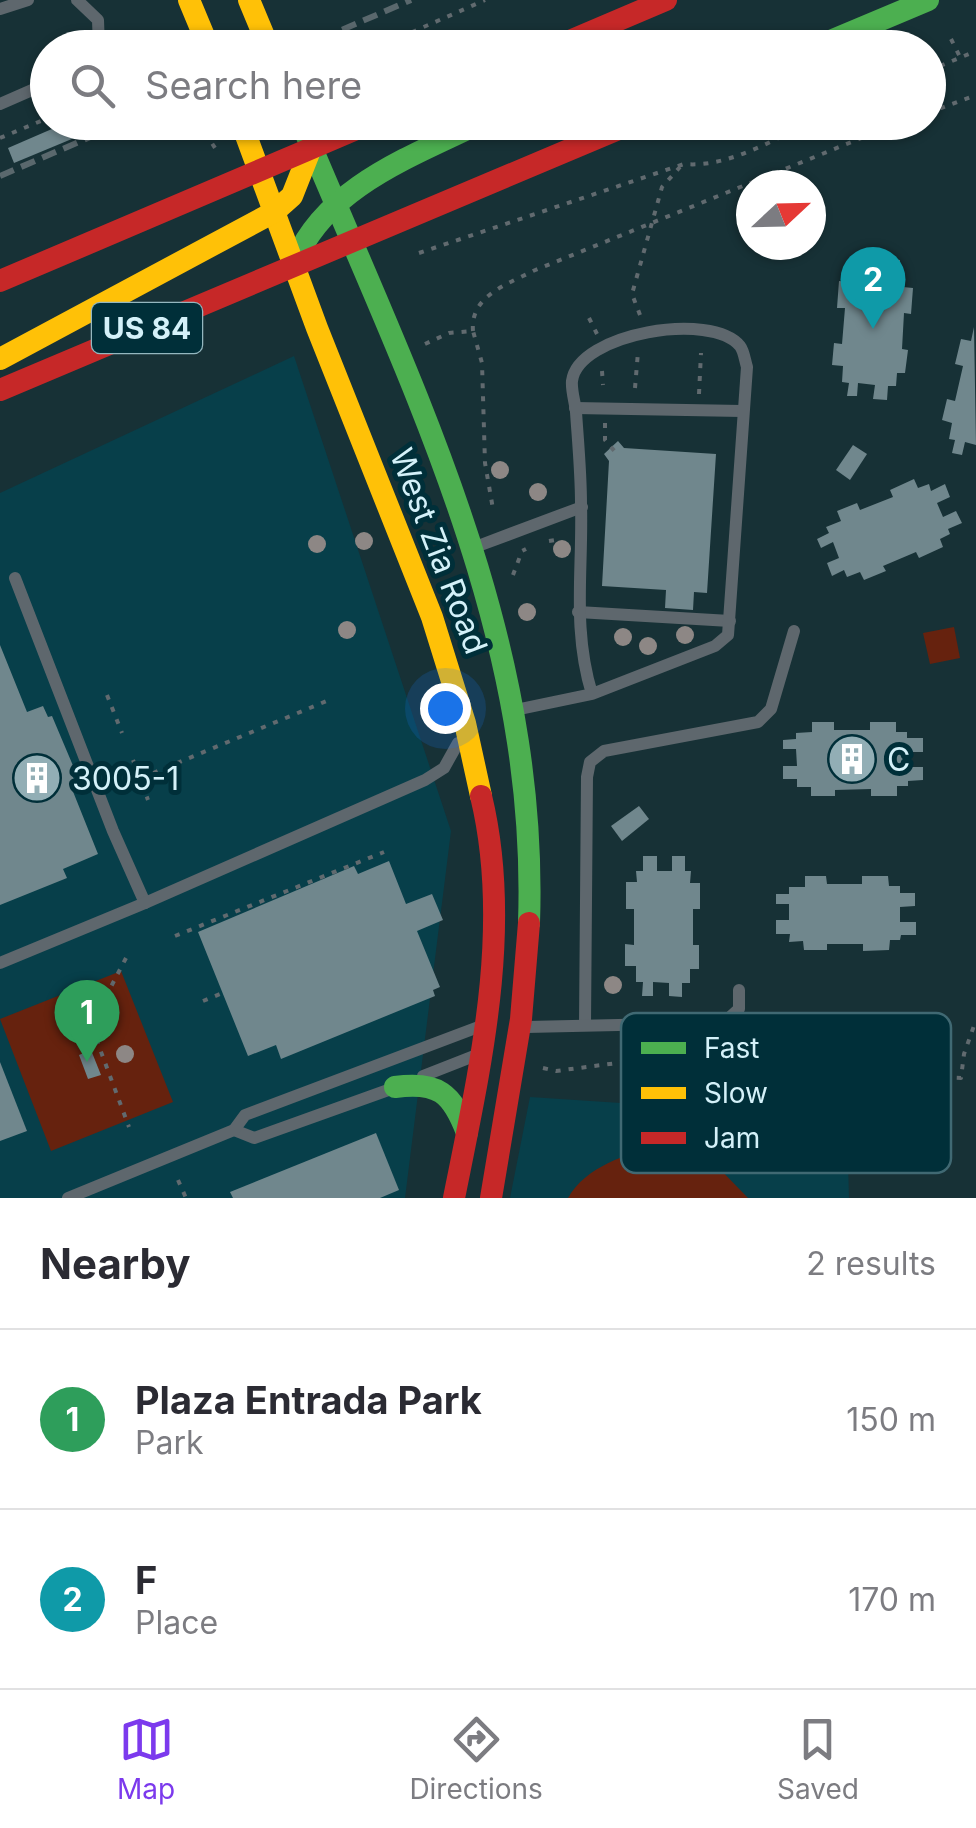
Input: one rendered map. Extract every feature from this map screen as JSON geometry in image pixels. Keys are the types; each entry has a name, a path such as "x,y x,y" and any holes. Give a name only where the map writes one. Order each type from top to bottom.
{"main road":[{"path":"189,0 202,30"},
{"path":"250,0 262,30"},
{"path":"596,30 666,0"},
{"path":"645,30 696,0"},
{"path":"857,30 928,0"},
{"name":"West Zia Road","path":"248,140 326,352 427,601 466,722 492,850 494,904 485,1024 454,1198"},
{"name":"West Zia Road","path":"308,140 448,479 484,582 516,710 530,838 530,940 515,1068 491,1198"},
{"path":"0,280 330,140"},
{"path":"294,264 301,241 336,202 449,140"},
{"name":"US 84","path":"0,390 593,140"},
{"path":"0,359 274,212 292,196 311,148"},
{"path":"326,352 390,462 480,692 493,706 516,710 488,747 476,772"},
{"path":"395,1088 415,1083 438,1088 460,1111 467,1133"}],"lane":[{"path":"0,10 28,0"},
{"path":"77,0 98,20 98,30"},
{"path":"0,104 30,91"},
{"path":"516,710 592,694 715,646 728,635 747,368 741,346 724,334 696,328 640,334 604,345 582,360 572,380 582,507 578,612 582,660 592,694"},
{"path":"576,408 742,412"},
{"path":"471,548 582,507"},
{"path":"15,578 112,831 145,903"},
{"path":"578,612 730,620"},
{"path":"585,1026 590,762 604,750 758,722 771,709 794,631"},
{"path":"0,962 384,800 444,768 455,752 466,722"},
{"path":"735,1013 739,1009 739,990"},
{"path":"68,1198 234,1130 245,1115 485,1024 621,1025"},
{"path":"234,1130 254,1138 395,1088 479,1054 518,1027"}],"path":[{"path":"417,30 485,0"},
{"path":"951,39 960,57"},
{"path":"946,63 976,50"},
{"path":"946,106 976,96"},
{"path":"0,138 30,126"},
{"path":"210,140 216,150"},
{"path":"410,248 419,254 684,164 729,158 770,140"},
{"path":"498,538 485,462 482,364 472,316 486,296 533,271 856,140"},
{"path":"641,317 632,294 652,222 662,187 684,164"},
{"path":"589,318 596,334"},
{"path":"396,348 426,344 449,333 473,331"},
{"path":"634,388 638,352"},
{"path":"698,394 701,354"},
{"path":"602,386 600,376 609,364"},
{"path":"607,419 606,440 617,454"},
{"path":"541,542 556,540 561,551"},
{"path":"513,575 522,551 532,546"},
{"path":"107,695 122,732"},
{"path":"117,788 330,700"},
{"path":"132,760 148,800"},
{"path":"175,936 384,852"},
{"path":"126,958 91,1025 130,1127"},
{"path":"204,1001 220,994"},
{"path":"951,1078 962,1078 964,1054 976,1020"},
{"path":"531,1066 556,1071 621,1062"},
{"path":"178,1180 186,1198"}],"shaded area":[{"path":"294,356 451,831 405,1198 0,1198 0,493"},
{"path":"954,627 960,658 930,664 923,633"},
{"path":"121,971 173,1102 51,1151 0,1019"},
{"path":"530,1097 621,1103 621,1173 848,1173 849,1198 510,1198"},
{"path":"620,1158 621,1173 724,1173 748,1198 568,1198 585,1178"}],"building":[{"path":"30,138 69,140 14,163 8,148"},
{"path":"858,257 872,257 871,273 885,274 887,259 900,260 903,287 913,288 911,314 904,313 902,349 908,350 905,373 897,373 896,386 888,386 887,400 873,399 875,385 858,383 857,396 847,396 849,383 842,382 843,366 832,365 834,343 842,344 845,308 837,308 839,281 849,282 850,271 857,272"},
{"path":"974,327 976,445 965,442 962,455 952,453 952,423 942,420 947,399 955,401 963,366 955,364 961,339 971,341"},
{"path":"618,441 624,448 716,454 707,593 694,592 693,610 665,608 666,590 602,586 609,461 604,454"},
{"path":"853,445 867,454 850,480 836,470"},
{"path":"914,479 918,488 929,484 931,491 945,484 950,497 937,503 943,517 956,511 962,523 948,529 950,534 940,539 943,547 919,558 916,552 883,566 886,571 864,580 860,572 847,577 844,570 832,576 827,563 839,558 833,542 821,548 817,539 829,533 826,527 841,521 837,511 857,503 860,510 893,497 890,490"},
{"name":"3005-1","path":"0,645 27,712 43,706 48,717 52,716 74,768 70,770 77,787 72,789 98,854 63,869 67,878 0,905"},
{"name":"C","path":"812,722 834,722 834,730 870,730 870,722 896,722 896,732 907,732 907,738 923,738 923,752 908,752 908,767 923,767 923,780 897,786 897,796 871,796 871,789 835,790 835,796 811,796 811,787 797,787 797,779 783,779 783,766 797,766 796,749 783,749 783,740 796,739 796,733 812,732"},
{"path":"639,806 649,819 622,841 611,826"},
{"path":"643,856 657,856 657,871 672,871 672,856 685,856 685,871 691,871 690,883 700,883 700,909 693,909 693,945 699,945 699,969 690,969 690,983 682,983 682,997 669,996 669,983 653,982 653,996 642,996 643,982 636,982 636,966 625,966 625,944 634,945 634,909 626,909 626,882 637,882 636,871 643,871"},
{"path":"389,861 406,904 432,894 443,920 417,931 440,987 433,990 435,996 281,1059 276,1045 248,1056 198,932 354,866 358,874"},
{"path":"805,876 826,876 827,884 862,884 862,876 888,876 889,886 900,886 900,893 915,893 915,906 900,907 900,922 916,922 916,935 890,940 889,950 863,951 863,944 827,944 827,950 804,950 803,941 789,942 790,934 776,934 776,920 789,920 789,904 776,904 776,894 789,894 789,887 805,887"},
{"path":"91,1050 101,1075 88,1079 79,1055"},
{"path":"0,1062 27,1131 0,1141"},
{"path":"376,1133 399,1190 380,1198 233,1198 230,1192"}],"railway":[{"path":"342,30 411,0"},
{"path":"0,176 83,140"}],"traffic: fast":[{"path":"857,30 928,0"},
{"path":"309,140 424,414 460,512 490,611 513,712 527,816 529,923"},
{"path":"294,264 308,237 348,194 445,140"},
{"path":"395,1087 422,1086 442,1093 455,1108 467,1133"}],"traffic: slow":[{"path":"189,0 202,30"},
{"path":"249,0 262,30"},
{"path":"248,140 317,328 432,617 465,723 481,796"},
{"path":"0,359 274,212 292,196 311,148"}],"traffic: jam":[{"path":"595,30 666,0"},
{"path":"0,281 331,140"},
{"path":"0,390 592,140"},
{"path":"454,1198 482,1048 493,947 494,896 481,796"},
{"path":"491,1198 521,1019 529,923"}],"place":[{"name":"F","path":"873,329"},
{"name":"C","path":"852,759"},
{"name":"3005-1","path":"37,778"},
{"name":"Plaza Entrada Park","path":"87,1062"}]}
